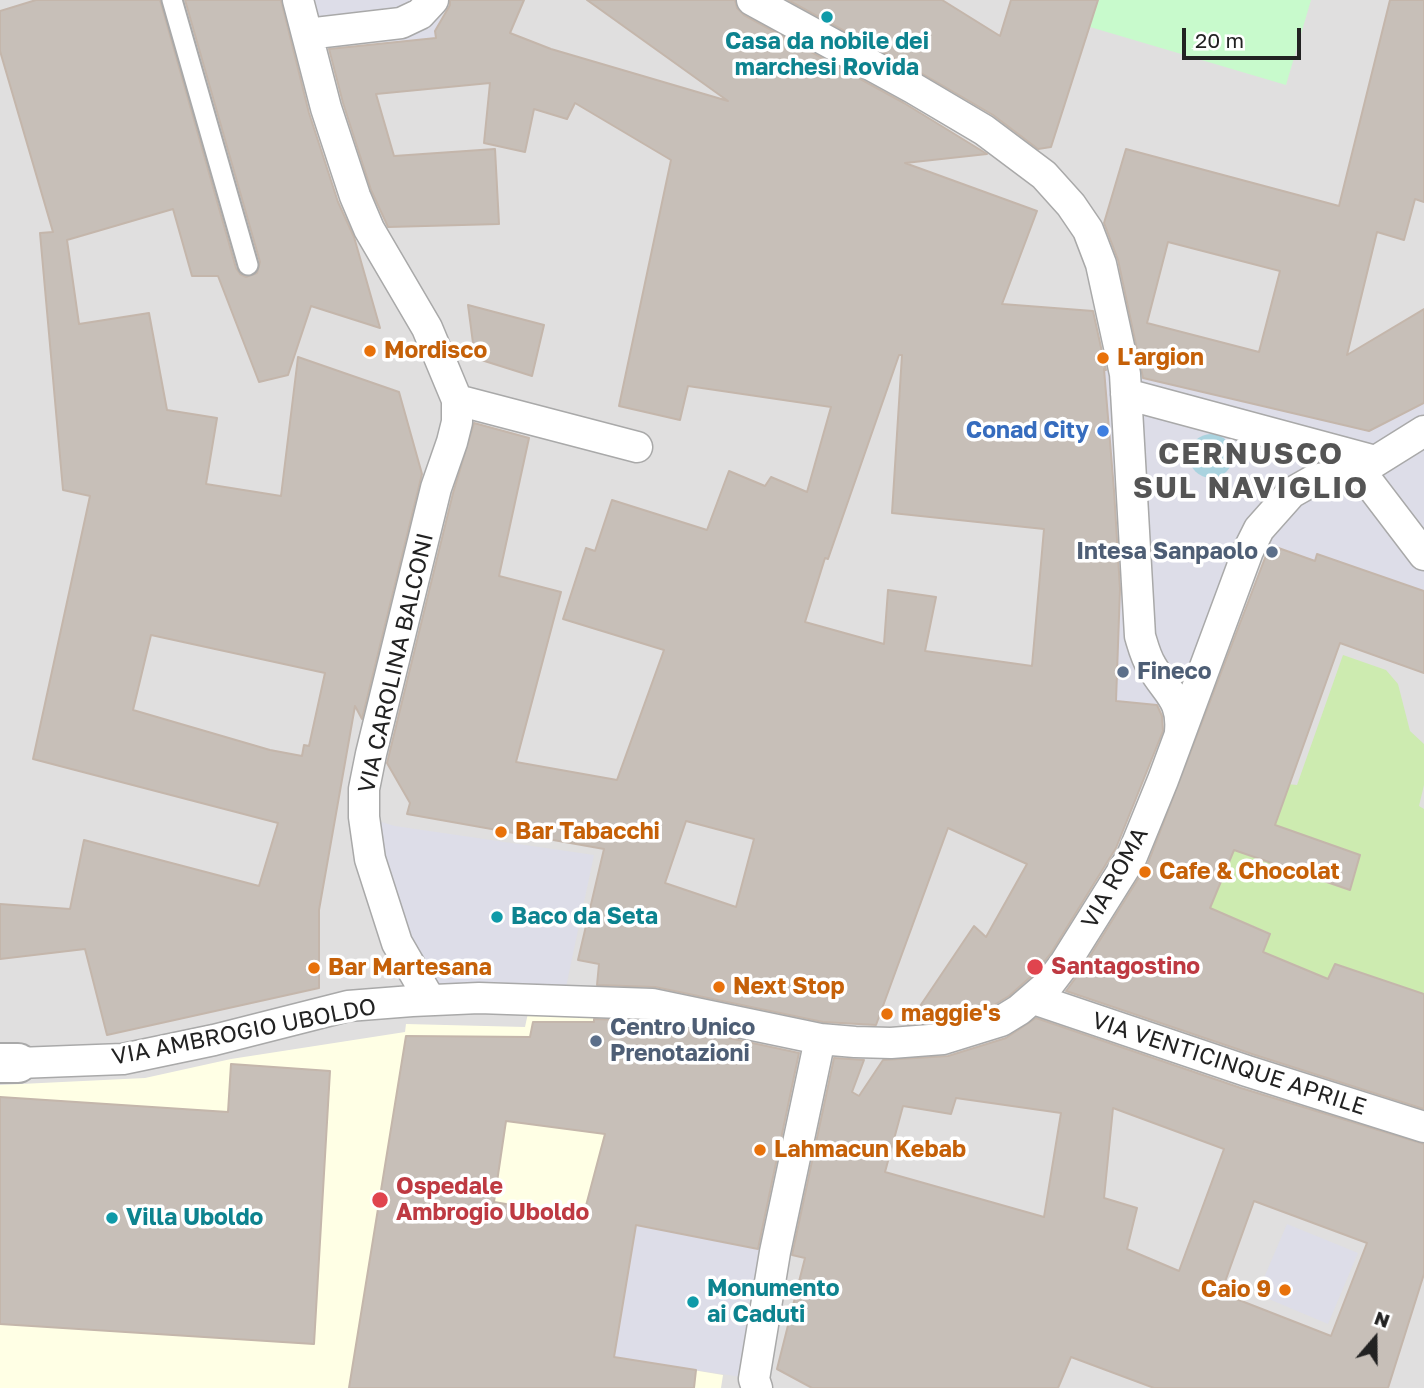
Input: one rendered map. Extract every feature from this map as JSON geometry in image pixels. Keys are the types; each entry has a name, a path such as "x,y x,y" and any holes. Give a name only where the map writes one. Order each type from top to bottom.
{"street":[{"name":"VIA CAROLINA BALCONI","path":"298,0 326,108 355,196 369,229 427,328 457,400 457,422 436,488 364,789 364,817 370,859 388,918 397,943 430,1000"},
{"path":"309,40 401,23 420,14 433,0"},
{"path":"752,0 984,130 1044,175 1072,205 1088,230 1101,264 1125,384 1140,636 1152,667 1180,708 1180,732"},
{"path":"1125,384 1368,466 1424,555"},
{"path":"457,400 637,447"},
{"path":"1368,466 1424,431"},
{"name":"VIA ROMA","path":"820,1039 891,1043 943,1040 1002,1021 1034,999 1065,963 1142,836 1248,551 1259,529 1291,493 1302,486 1314,480 1368,466"},
{"name":"VIA AMBROGIO UBOLDO","path":"9,1063 123,1059 214,1040 348,1006 479,998 652,1004 820,1039"},
{"name":"VIA VENTICINQUE APRILE","path":"1034,999 1234,1067 1424,1127"},
{"path":"757,1388 754,1379 775,1252 820,1039"}],"lane":[{"path":"172,0 248,265"}],"shaded area":[{"path":"0,0 1424,0 1424,1388 0,1388"},
{"path":"285,0 449,0 435,31 436,38 319,47"},
{"path":"1104,366 1125,374 1369,431 1424,403 1424,592 1317,555 1315,561 1259,542 1180,732 1160,705 1116,701 1123,495 1113,490"},
{"path":"364,817 395,826 594,855 563,1001 430,1000"},
{"name":"Ospedale Ambrogio Uboldo","path":"528,1013 631,1017 601,1150 753,1248 636,1226 614,1357 723,1375 721,1388 0,1388 0,1085 145,1078 231,1059 405,1032 406,1024 525,1027"},
{"path":"1287,1224 1358,1253 1328,1324 1257,1294"},
{"path":"636,1225 775,1252 754,1379 614,1357"}],"green space":[{"path":"1098,0 1311,0 1286,85 1090,27"},
{"path":"1343,655 1386,670 1398,684 1410,731 1424,744 1424,785 1419,806 1424,809 1424,1073 1369,1083 1402,986 1335,964 1328,980 1263,952 1270,933 1210,908 1234,850 1349,890 1359,855 1175,789 1182,774 1297,785"}],"water":[{"path":"1211,434 1226,441 1233,456 1226,471 1211,478 1196,471 1189,456 1196,441"}],"building":[{"path":"36,0 160,0 236,268 246,277 257,273 260,262 185,0 281,0 309,113 338,202 354,237 380,328 311,306 288,375 259,382 218,276 192,276 173,209 67,240 79,324 149,313 167,410 217,418 206,484 281,496 298,357 399,392 422,474 362,719 355,706 319,910 319,988 107,1035 85,949 0,959 0,904 70,909 84,840 259,886 278,823 33,759 90,496 63,490 40,233 53,232 0,51 0,11","holes":["151,635 325,673 309,746 304,745 302,756 270,750 133,710"]},
{"path":"450,0 524,0 510,33 551,49 728,101 587,0 735,0 737,8 744,15 904,103 987,154 905,163 1037,211 1002,304 1093,311 1106,370 1104,369 1120,589 1116,701 1157,705 1162,716 1163,731 1116,848 1051,953 1036,972 1009,996 994,1005 940,1022 908,1024 974,926 986,937 1027,864 948,828 876,1025 823,1022 655,987 597,985 599,964 578,960 604,849 407,814 410,803 387,763 453,493 474,423 529,438 499,576 561,592 516,762 617,780 664,650 563,619 586,548 595,551 612,500 707,530 729,471 765,486 771,477 807,492 831,407 688,386 680,420 619,406 671,160 575,103 567,119 534,109 525,152 484,143 490,83 376,94 394,156 495,149 499,224 388,227 371,190 329,49 436,38 435,31 450,5","holes":["899,355 902,355 892,513 1044,529 1032,666 925,651 936,597 888,590 884,644 805,622 825,558 828,559","686,821 754,839 736,907 665,883"]},
{"path":"788,0 942,0 1000,36 1011,0 1098,0 1051,147 1038,149 993,115"},
{"path":"1390,0 1424,0 1424,202 1415,199 1404,240 1377,232 1347,355 1424,309 1424,403 1369,431 1143,378 1118,260 1104,223 1126,149 1339,206","holes":["1168,242 1280,271 1259,352 1147,323"]},
{"path":"468,305 544,325 532,376 475,358"},
{"path":"1270,545 1315,561 1317,554 1424,591 1424,673 1340,643 1275,825 1360,855 1350,890 1234,850 1210,908 1270,934 1263,952 1328,979 1335,964 1424,994 1424,1109 1066,991 1148,863"},
{"path":"1036,1018 1241,1088 1424,1144 1424,1274 1388,1388 1154,1388 1071,1357 1058,1388 812,1388 777,1369 805,1258 792,1255 834,1058 864,1060 852,1092 859,1096 883,1060 948,1056 1006,1038","holes":["956,1098 1061,1113 1044,1217 885,1172 903,1106 951,1114","1113,1108 1224,1149 1179,1271 1127,1249 1137,1208 1104,1198","1254,1201 1367,1243 1331,1336 1221,1293"]},
{"path":"594,1019 650,1021 799,1053 758,1249 636,1225 614,1357 696,1370 694,1388 349,1388 406,1036 530,1037 533,1022 594,1022","holes":["506,1121 605,1134 583,1217 494,1202"]},
{"name":"Villa Uboldo","path":"231,1064 330,1071 314,1344 0,1324 0,1097 228,1112"}],"place":[{"name":"Casa da nobile dei marchesi Rovida","path":"827,17"},
{"name":"Mordisco","path":"370,351"},
{"name":"L'argion","path":"1103,358"},
{"name":"Conad City","path":"1103,431"},
{"name":"Intesa Sanpaolo","path":"1272,552"},
{"name":"Fineco","path":"1123,672"},
{"name":"Bar Tabacchi","path":"501,832"},
{"name":"Cafe & Chocolat","path":"1145,872"},
{"name":"Baco da Seta","path":"497,917"},
{"name":"Santagostino","path":"1035,967"},
{"name":"Bar Martesana","path":"314,968"},
{"name":"Next Stop","path":"719,987"},
{"name":"maggie's","path":"887,1014"},
{"name":"Centro Unico Prenotazioni","path":"596,1041"},
{"name":"Lahmacun Kebab","path":"760,1150"},
{"name":"Ospedale Ambrogio Uboldo","path":"380,1200"},
{"name":"Villa Uboldo","path":"112,1218"},
{"name":"Caio 9","path":"1285,1290"},
{"name":"Monumento ai Caduti","path":"693,1302"}],"district":[{"name":"CERNUSCO SUL NAVIGLIO","path":"1251,471"}]}
